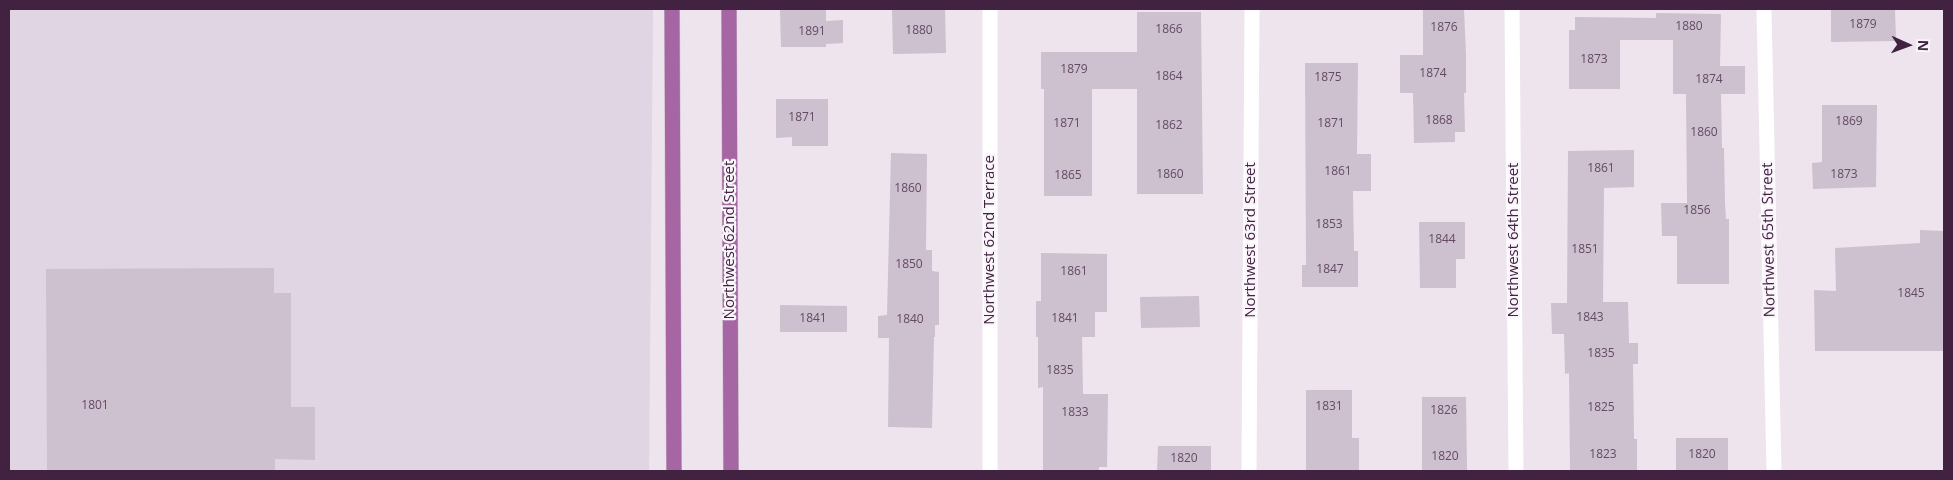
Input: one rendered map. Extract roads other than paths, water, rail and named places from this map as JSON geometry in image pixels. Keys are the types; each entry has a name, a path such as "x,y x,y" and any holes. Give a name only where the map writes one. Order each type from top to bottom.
{"main road":[{"path":"672,9 674,471"},
{"name":"Northwest 62nd Street","path":"729,9 731,471"}],"street":[{"name":"Northwest 62nd Terrace","path":"990,9 990,471"},
{"name":"Northwest 63rd Street","path":"1249,471 1252,9"},
{"name":"Northwest 64th Street","path":"1512,9 1516,471"},
{"name":"Northwest 65th Street","path":"1764,9 1774,471"}]}
